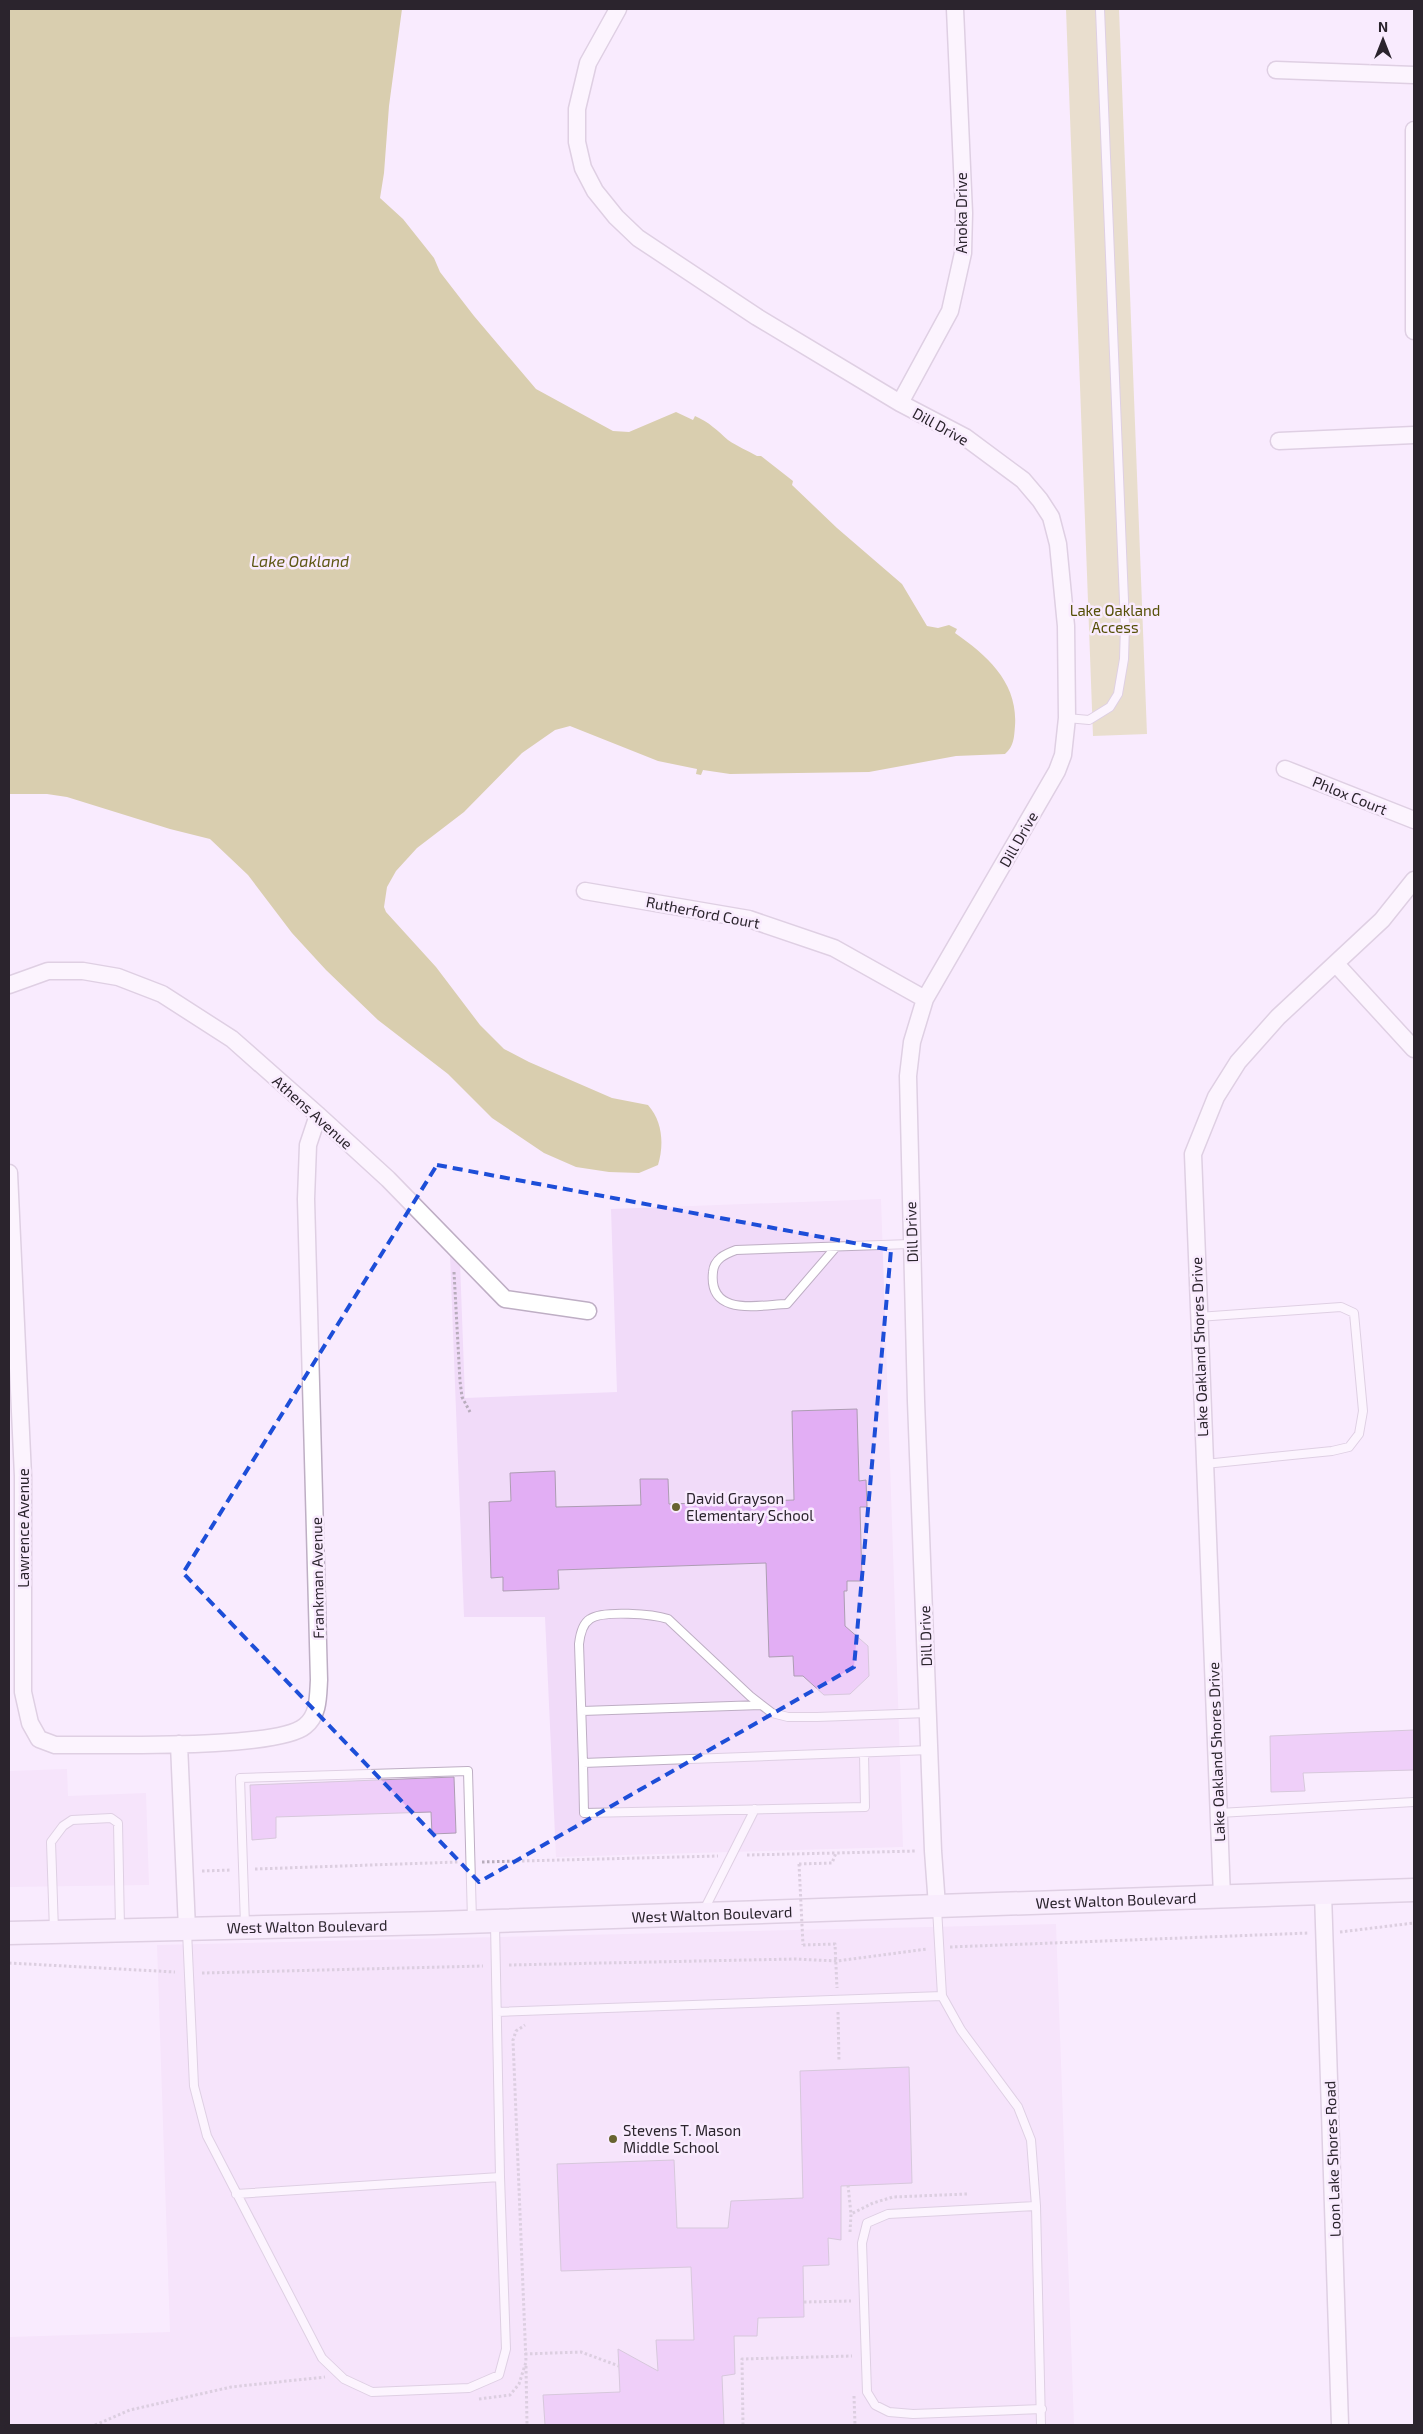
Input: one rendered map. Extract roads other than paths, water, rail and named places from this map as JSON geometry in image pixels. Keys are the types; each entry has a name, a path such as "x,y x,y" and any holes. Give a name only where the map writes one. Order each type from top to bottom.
{"main road":[{"name":"West Walton Boulevard","path":"9,1933 472,1922 1414,1890"}],"street":[{"name":"Dill Drive","path":"618,9 588,62 577,109 577,142 583,168 595,191 616,217 638,238 757,317 900,403 965,437 1023,480 1051,517 1058,544 1066,626 1067,718 1063,756 1057,771 925,999 912,1042 908,1076 911,1244 933,1851 937,1906"},
{"name":"Anoka Drive","path":"900,403 950,311 963,253 964,213 955,9"},
{"path":"1276,70 1414,75"},
{"path":"1414,130 1414,331"},
{"path":"1278,440 1414,434"},
{"name":"Phlox Court","path":"1286,769 1414,820"},
{"name":"Lake Oakland Shores Drive","path":"1222,1897 1192,1154 1216,1097 1238,1062 1278,1016 1382,920 1414,880"},
{"name":"Rutherford Court","path":"585,891 757,922 834,948 925,999"},
{"path":"1336,964 1414,1049"},
{"name":"Athens Avenue","path":"9,985 48,971 83,971 118,977 162,994 232,1040 318,1115 388,1179 505,1298 588,1311"},
{"name":"Frankman Avenue","path":"180,1744 260,1739 290,1733 306,1726 318,1708 319,1609 306,1199 308,1145 318,1115"},
{"name":"Lawrence Avenue","path":"9,1173 23,1476 23,1692 30,1723 39,1738 55,1745 180,1744"},
{"path":"180,1744 187,1929"},
{"name":"Loon Lake Shores Road","path":"1323,1893 1340,2425"}],"lane":[{"path":"1067,718 1089,720 1110,707 1118,694 1124,659 1125,625 1100,9"},
{"path":"836,1246 787,1304 735,1305 723,1302 714,1293 712,1281 713,1266 723,1255 736,1250 836,1246 911,1244"},
{"path":"1198,1317 1341,1307 1354,1313 1363,1411 1359,1434 1349,1448 1204,1465"},
{"path":"864,1753 865,1807 584,1814 579,1644 581,1631 589,1619 600,1615 658,1616 668,1619 772,1713 788,1716 929,1713"},
{"path":"582,1711 761,1705"},
{"path":"583,1763 930,1750"},
{"path":"245,1927 240,1778 468,1771 472,1922"},
{"path":"1218,1813 1414,1802"},
{"path":"702,1914 755,1809"},
{"path":"54,1932 51,1842 63,1826 72,1820 111,1818 118,1822 120,1930"},
{"path":"937,1906 942,1996 961,2030 1018,2107 1031,2140 1036,2206 1041,2425"},
{"path":"187,1929 194,2086 207,2136 322,2358 344,2380 372,2392 469,2388 499,2375 506,2349 500,2177 495,1920"},
{"path":"497,2012 942,1996"},
{"path":"236,2194 500,2177"},
{"path":"1036,2206 888,2214 867,2223 862,2243 868,2392 875,2405 889,2412 913,2414 1042,2408"}],"water":[{"name":"Lake Oakland","path":"9,9 402,9 389,106 384,173 380,198 403,219 434,258 440,272 474,316 536,389 613,431 629,432 676,412 693,420 695,416 709,424 728,440 757,456 761,456 793,481 792,485 837,528 902,584 927,626 938,628 949,625 957,629 955,633 989,661 1006,684 1012,697 1015,711 1015,726 1012,745 1005,754 956,756 869,772 730,774 703,770 701,775 696,774 697,769 658,761 570,726 555,730 522,753 464,812 417,848 396,871 387,887 384,907 386,912 436,967 480,1025 504,1049 529,1062 612,1098 648,1105 657,1119 661,1134 661,1150 658,1165 639,1173 609,1172 576,1167 544,1153 492,1118 448,1074 378,1020 326,970 292,933 248,875 210,839 170,829 67,797 47,794 9,794"}],"place":[{"name":"David Grayson Elementary School","path":"676,1507"},
{"name":"Stevens T. Mason Middle School","path":"613,2139"}],"park label":[{"name":"Lake Oakland Access","path":"1115,618"}]}
